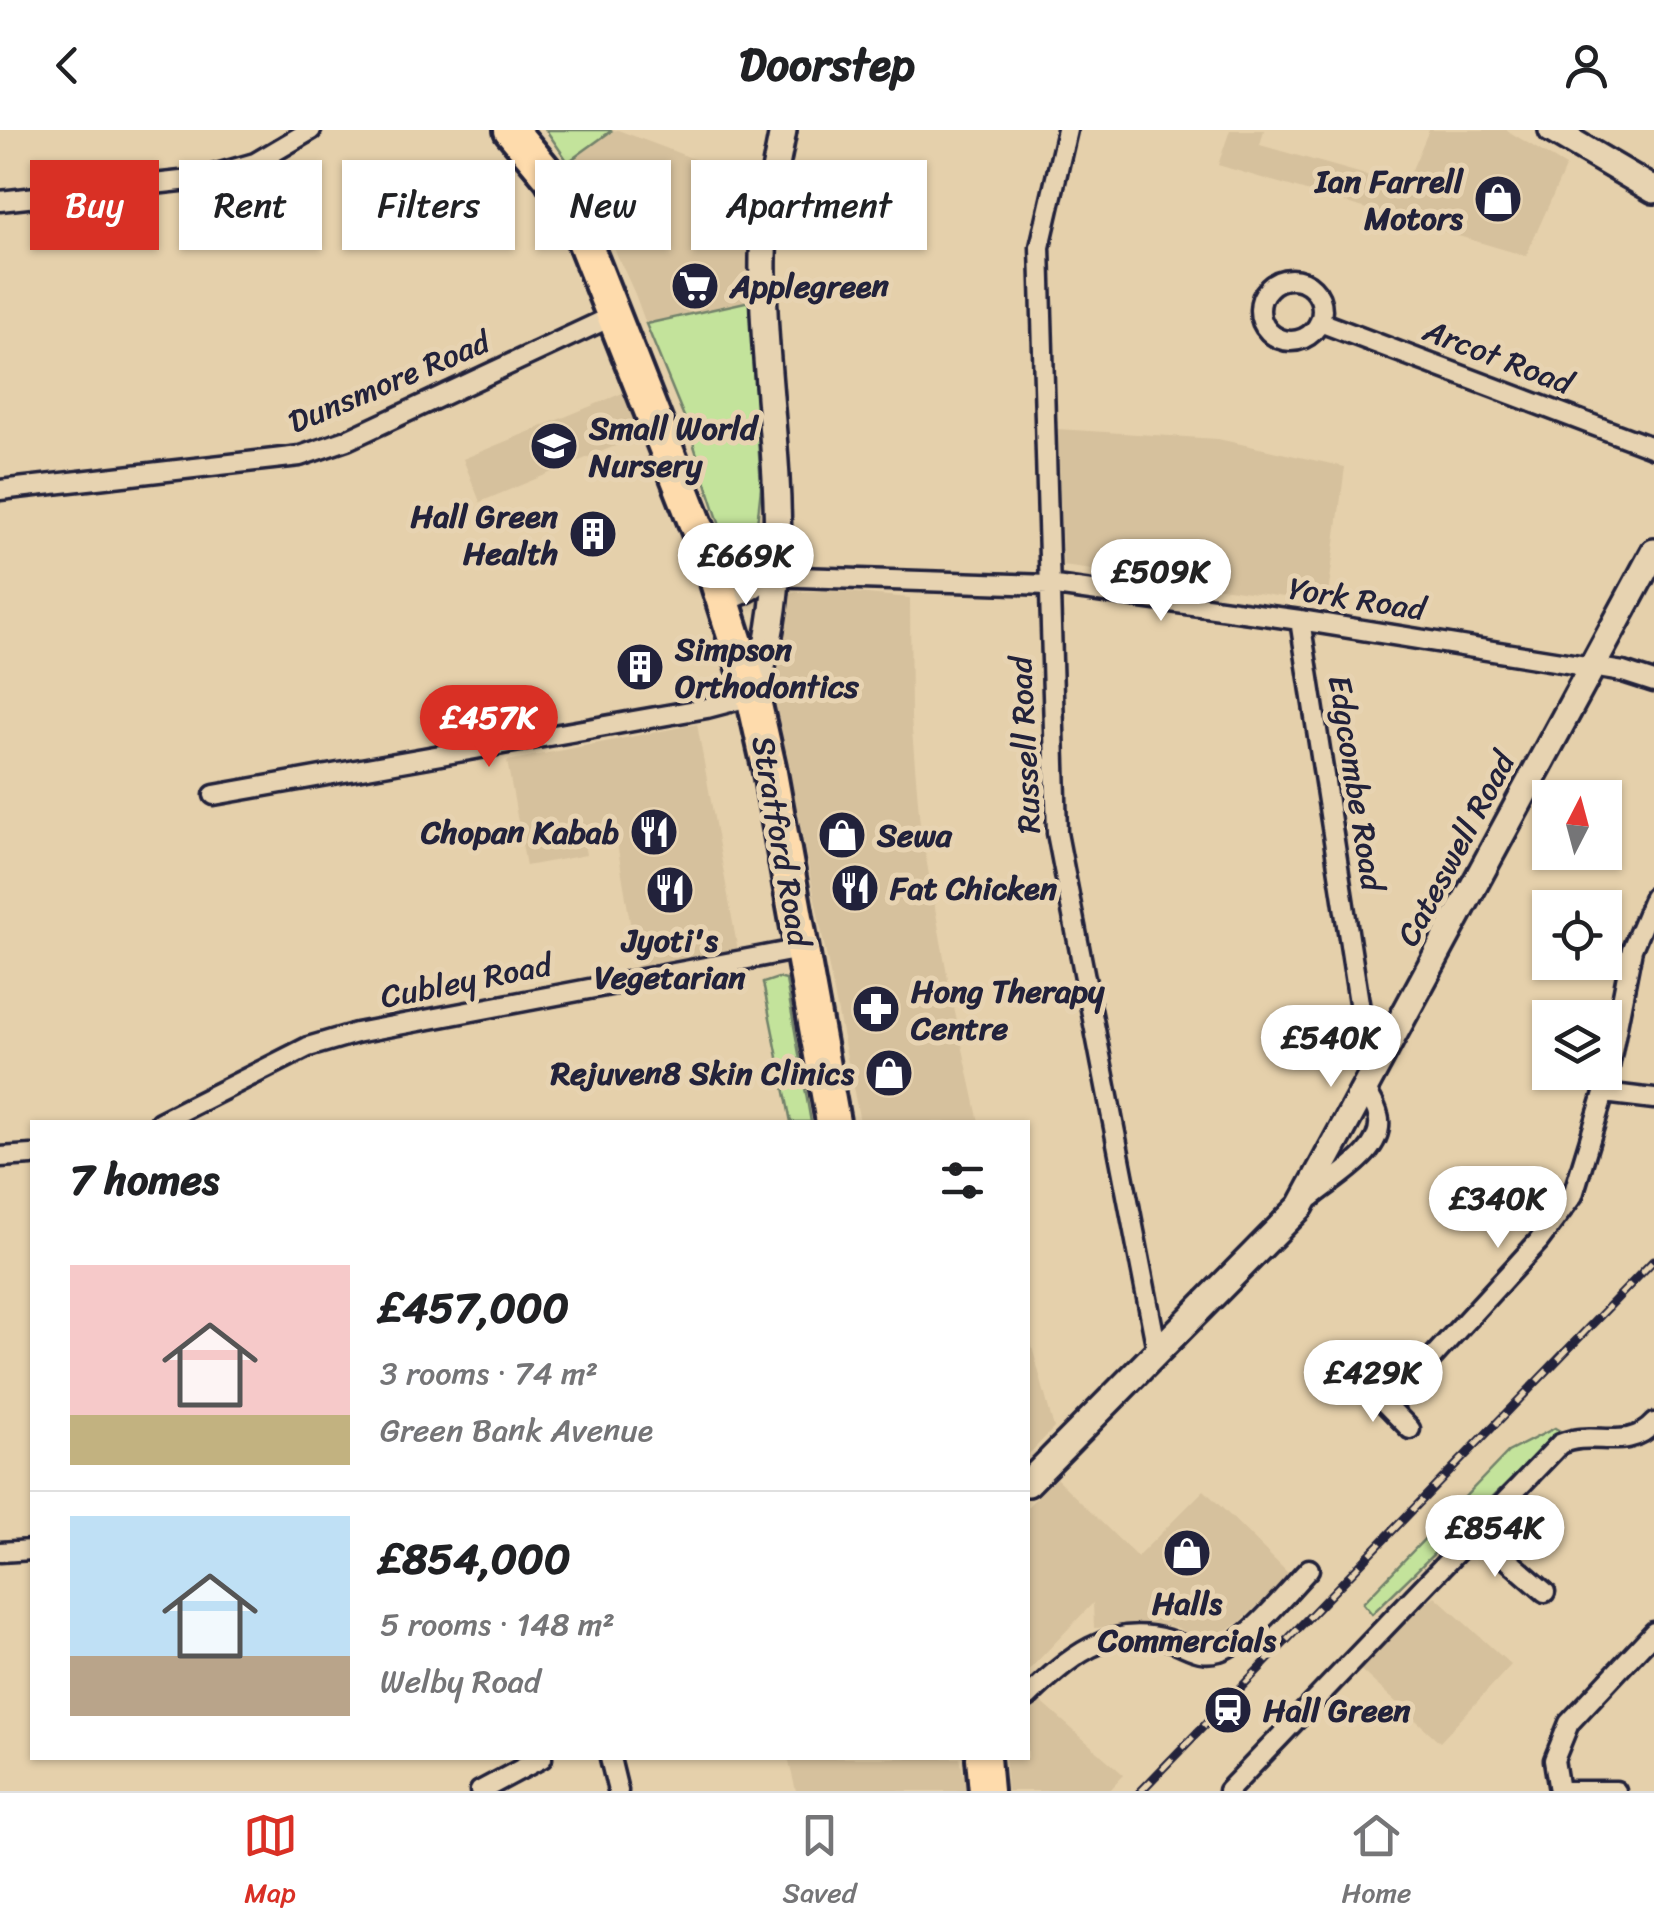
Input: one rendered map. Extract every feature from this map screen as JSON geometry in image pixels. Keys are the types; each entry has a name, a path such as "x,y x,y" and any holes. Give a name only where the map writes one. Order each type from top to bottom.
{"highway":[{"name":"Stratford Road","path":"511,130 552,178 576,223 719,588 770,766 834,1120"},
{"path":"984,1760 986,1791"}],"street":[{"path":"0,201 199,179 255,164 311,130"},
{"path":"214,795 707,708 753,696 769,645 765,573 778,527 762,253 783,130"},
{"name":"Russell Road","path":"1066,130 1040,247 1057,833 1156,1350"},
{"path":"1558,131 1654,190"},
{"name":"Dunsmore Road","path":"0,490 300,456 347,440 612,316"},
{"name":"Arcot Road","path":"1320,322 1654,448"},
{"name":"Cateswell Road","path":"1030,1480 1301,1206 1654,552"},
{"path":"719,588 744,590 765,573"},
{"name":"York Road","path":"765,573 1048,586 1300,620 1623,672 1654,682"},
{"name":"Edgcombe Road","path":"1300,620 1367,1080 1380,1130 1373,1146 1301,1206"},
{"path":"1388,1406 1538,1242 1574,1195 1604,1093 1632,949 1654,897"},
{"name":"Cubley Road","path":"164,1120 308,1047 356,1032 801,948"},
{"path":"1604,1093 1654,1099"},
{"path":"0,1157 30,1155"},
{"path":"1370,1388 1410,1429"},
{"path":"1228,1791 1560,1444 1574,1437 1623,1442 1654,1423"},
{"path":"1475,1532 1545,1592"},
{"path":"0,1552 30,1550"},
{"path":"1030,1696 1072,1657 1100,1641 1124,1634 1170,1640 1195,1653 1222,1650 1240,1639 1309,1569"},
{"path":"1616,1791 1562,1791 1554,1760 1570,1723 1654,1632"},
{"path":"480,1791 538,1760"},
{"path":"610,1760 618,1791"}],"shaded area":[{"path":"618,130 697,160 691,160 691,250 753,250 750,301 646,324 615,250 671,250 671,160 571,160"},
{"path":"1230,130 1264,130 1260,145 1405,186 1429,130 1506,130 1566,166 1526,256 1218,165"},
{"name":"Small World Nursery","path":"625,392 644,434 480,502 463,459"},
{"path":"1057,429 1218,439 1345,467 1327,603 1063,566"},
{"path":"824,590 910,598 911,718 920,825 979,1120 860,1120 772,686 787,593"},
{"path":"697,724 738,951 638,971 615,831 583,836 586,855 526,866 507,761"},
{"path":"1030,1339 1054,1428 1030,1453"},
{"path":"1056,1478 1137,1557 1204,1490 1290,1575 1239,1623 1209,1640 1162,1625 1094,1628 1093,1603 1030,1669 1030,1504"},
{"path":"1435,1596 1511,1665 1440,1742 1355,1665 1400,1622"},
{"path":"1038,1699 1124,1775 1109,1791 1007,1791 1005,1760 1030,1760 1030,1705"},
{"path":"788,1760 960,1760 967,1791 796,1791"}],"green space":[{"path":"546,130 611,131 571,160 567,160"},
{"path":"750,301 761,488 757,524 720,526 687,424 646,324"},
{"path":"778,978 786,980 811,1120 791,1120 763,983"},
{"path":"1555,1428 1560,1431 1372,1614 1363,1603 1508,1452"}],"railway":[{"path":"1141,1791 1654,1260"}],"place":[{"name":"Ian Farrell Motors","path":"1498,199"},
{"name":"Applegreen","path":"695,286"},
{"name":"Small World Nursery","path":"554,446"},
{"name":"Hall Green Health","path":"593,534"},
{"name":"Simpson Orthodontics","path":"640,667"},
{"name":"Chopan Kabab","path":"654,832"},
{"name":"Sewa","path":"842,835"},
{"name":"Fat Chicken","path":"855,888"},
{"name":"Jyoti's Vegetarian","path":"670,890"},
{"name":"Hong Therapy Centre","path":"876,1009"},
{"name":"Rejuven8 Skin Clinics","path":"889,1073"},
{"name":"Halls Commercials","path":"1187,1553"},
{"name":"Hall Green","path":"1228,1710"}]}
